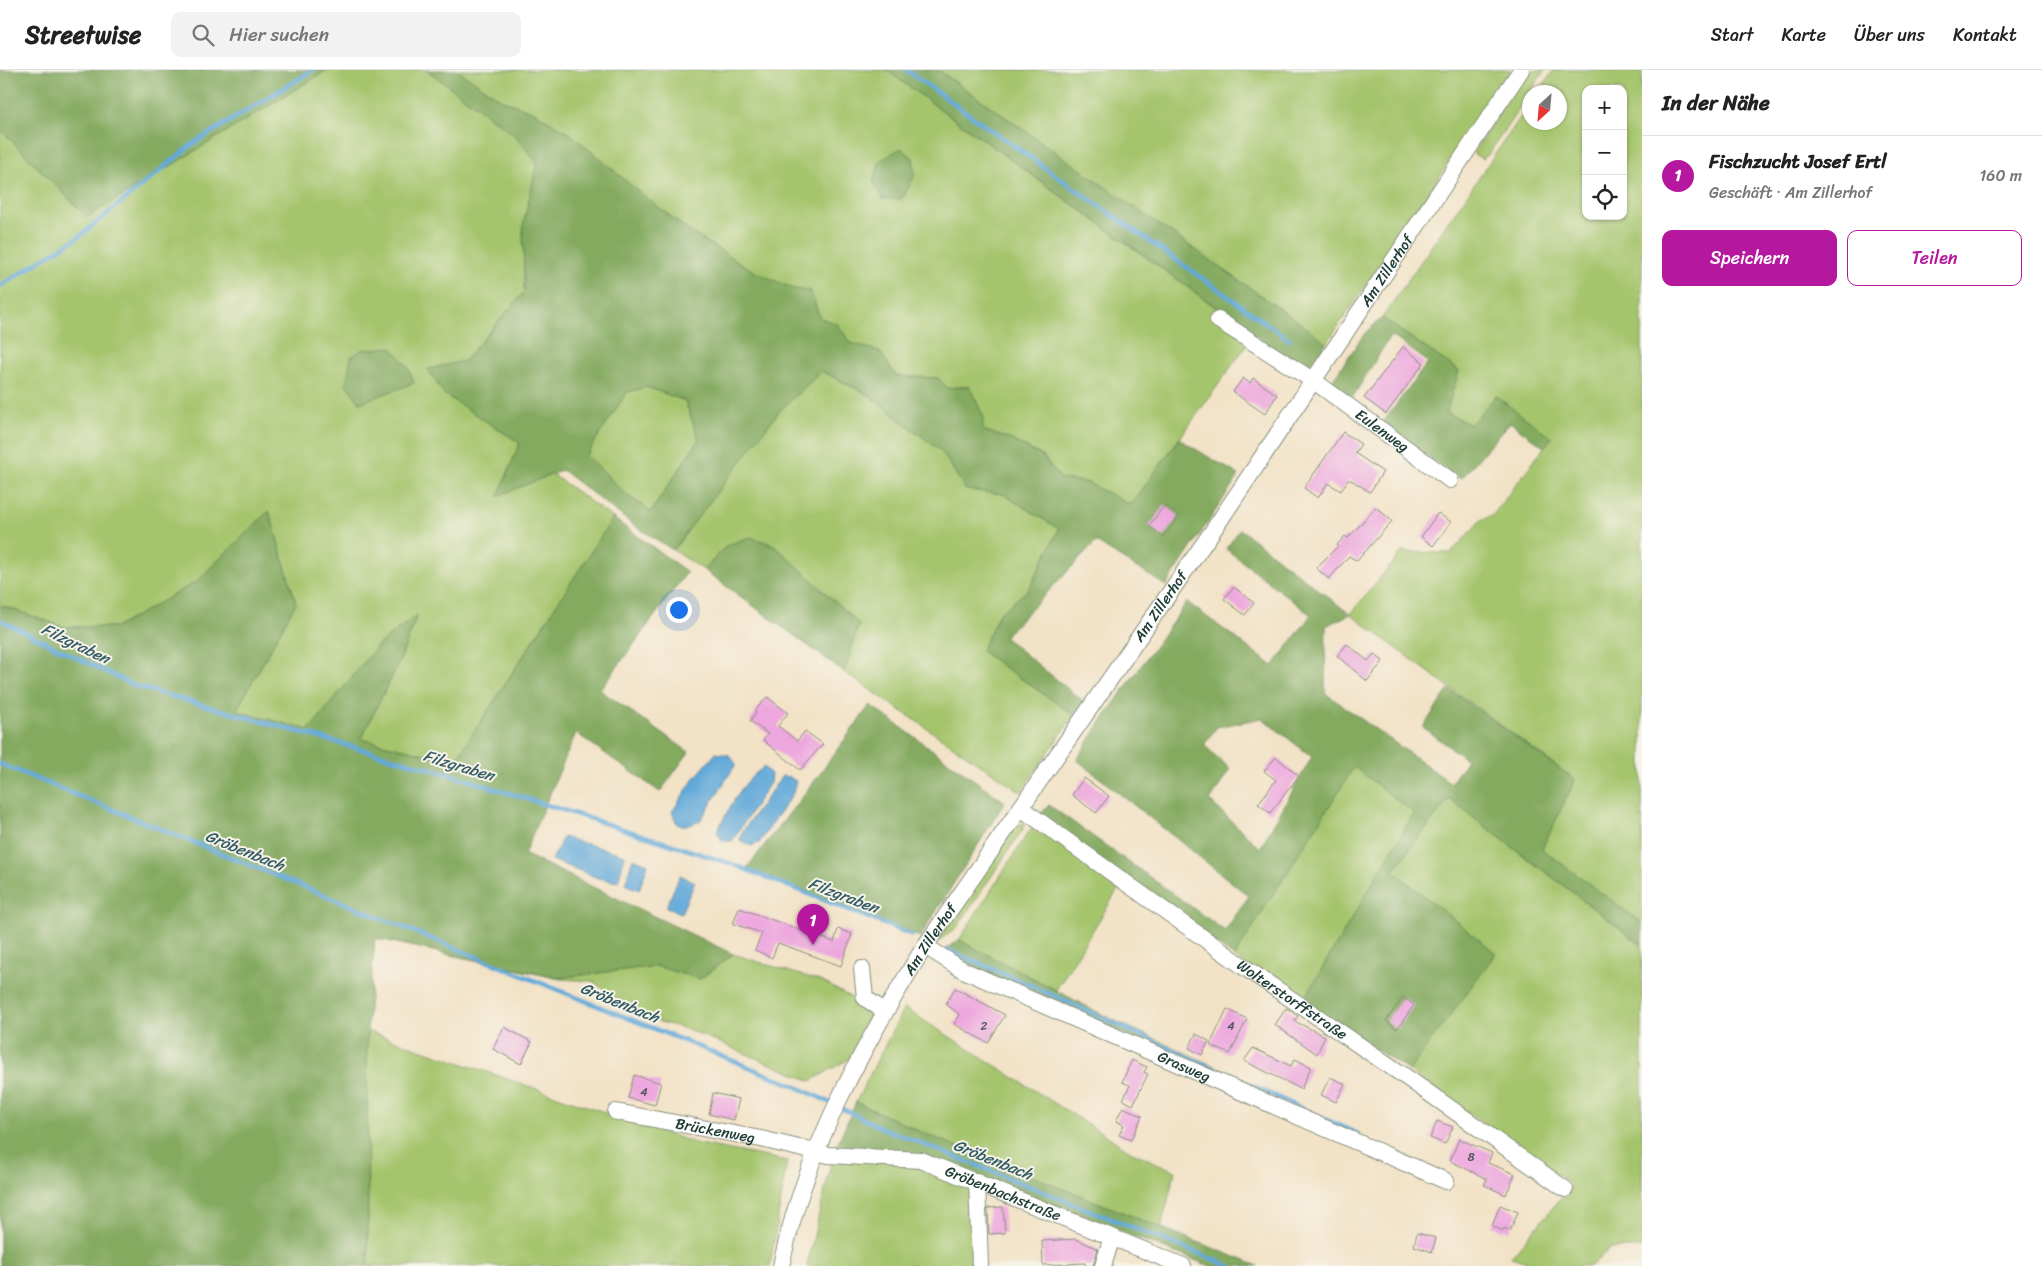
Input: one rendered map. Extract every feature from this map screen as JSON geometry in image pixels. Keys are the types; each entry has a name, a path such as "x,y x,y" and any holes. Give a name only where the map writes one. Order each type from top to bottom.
{"street":[{"name":"Am Zillerhof","path":"781,1266 788,1231 816,1151 884,1012 925,946 1314,382 1521,70"},
{"name":"Eulenweg","path":"1218,320 1314,382 1450,480"},
{"name":"Wolterstorffstraße","path":"1021,808 1244,967 1406,1077 1565,1189"},
{"name":"Grasweg","path":"925,946 962,970 1446,1181"},
{"path":"862,969 865,998 884,1012"},
{"name":"Brückenweg","path":"616,1112 816,1151"},
{"name":"Gröbenbachstraße","path":"816,1151 828,1155 922,1160 1183,1266"},
{"path":"977,1181 980,1266"},
{"path":"1103,1266 1112,1237"}],"green space":[{"path":"0,70 327,70 87,217 0,129"},
{"path":"327,70 427,70 516,136 537,163 523,227 525,292 464,361 429,369 444,394 520,443 499,495 552,474 613,518 455,761 361,739 400,660 417,616 379,644 309,730 236,711 296,603 269,511 196,582 117,627 64,627 0,605 0,129 87,217"},
{"path":"427,70 457,70 500,99 536,113 571,134 639,192 692,233 755,272 794,289 810,291 820,318 837,324 851,343 880,352 896,376 938,378 947,388 969,386 983,415 983,430 1012,440 1043,457 1061,479 1086,482 1131,505 1179,439 1239,475 1166,586 1096,542 1004,637 1083,701 1074,715 981,651 999,614 1029,589 1059,529 1003,494 966,490 942,452 869,395 822,371 780,410 673,550 635,526 562,470 498,496 520,443 444,394 428,369 464,361 524,292 523,227 537,163 516,136","holes":["647,387 685,401 699,439 651,512 628,496 586,455 627,392"]},
{"path":"457,70 886,70 1254,335 1131,506 1086,482 1061,479 1043,456 1012,440 982,430 983,415 947,388 938,378 896,376 880,352 851,343 837,324 820,318 810,291 794,289 755,272 692,233 536,113 500,99"},
{"path":"886,70 938,70 1310,330 1326,344 1308,366 1287,358"},
{"path":"938,70 1511,70 1326,344 1310,330"},
{"path":"1527,70 1545,70 1535,85 1522,85 1522,104 1488,155 1482,159 1473,153"},
{"path":"1554,70 1642,70 1642,923 1541,849 1575,780 1350,614 1402,552 1451,553 1481,520 1493,515 1551,438 1496,396 1470,425 1446,412 1459,371 1382,318 1522,115 1522,130 1567,130 1567,85 1543,85"},
{"path":"901,148 913,158 915,175 902,199 883,199 873,182 880,161"},
{"path":"1382,318 1459,371 1446,413 1470,425 1496,396 1552,438 1544,447 1510,422 1461,479 1381,425 1428,362 1391,335 1349,403 1327,388 1365,333"},
{"path":"391,347 408,367 414,383 360,403 346,384 351,357 361,350"},
{"path":"821,371 869,395 942,452 966,490 1003,494 1059,529 1029,589 999,614 981,651 1074,715 1021,792 844,672 859,624 774,545 750,537 726,546 704,570 673,550 780,410"},
{"path":"647,387 685,401 699,439 651,512 628,496 586,455 627,392"},
{"path":"269,511 296,603 236,711 309,730 379,644 417,615 400,660 361,739 455,761 613,518 687,572 600,690 689,752 660,792 576,733 524,854 733,954 700,979 656,966 557,978 375,938 367,1031 368,1266 0,1266 0,605 64,627 117,627 196,582"},
{"path":"1240,529 1350,614 1326,626 1325,693 1451,783 1467,760 1423,727 1449,689 1575,780 1542,849 1642,923 1642,945 1449,799 1393,871 1496,953 1409,1071 1303,1001 1414,813 1354,767 1234,957 1039,816 1049,805 1225,931 1249,896 1077,760 1100,723 1187,602 1273,666 1311,615 1226,549","holes":["1262,718 1312,757 1260,848 1210,801 1230,769 1204,745 1217,727"]},
{"path":"750,537 774,545 859,624 844,672 704,570 726,546"},
{"path":"870,705 1005,802 920,937 746,869 813,783"},
{"path":"1353,766 1415,813 1303,1001 1234,957"},
{"path":"1449,799 1642,945 1642,1248 1610,1248 1591,1266 1543,1266 1511,1257 1572,1185 1409,1071 1393,871"},
{"path":"1039,816 1125,878 1056,990 959,940"},
{"path":"1025,823 1023,829 958,926 936,943 1016,825"},
{"path":"375,938 557,978 656,966 700,979 733,954 823,982 875,1011 852,1057 811,1081 687,1029 648,1019 592,981 560,979"},
{"path":"959,940 1111,1019 1234,1075 1229,1080 940,953"},
{"path":"904,1008 1132,1152 1175,1171 1161,1228 923,1133 856,1102"},
{"path":"367,1031 695,1143 787,1161 770,1266 368,1266"},
{"path":"856,1102 923,1133 1258,1266 1210,1266 973,1175 834,1151"},
{"path":"834,1151 973,1175 974,1266 807,1266"}],"water":[{"path":"716,753 729,755 736,764 700,821 687,826 677,824 672,812 693,780"},
{"path":"764,767 771,774 770,783 732,841 722,841 717,831 742,788"},
{"path":"782,776 796,781 793,793 759,843 751,846 740,840 742,832"},
{"path":"563,837 625,855 618,882 598,878 552,860"},
{"path":"633,858 648,864 639,890 625,884"},
{"path":"680,875 695,882 681,913 666,907"}],"building":[{"path":"1403,347 1424,363 1386,414 1364,398"},
{"path":"1243,378 1250,383 1253,378 1277,395 1265,414 1233,392"},
{"path":"1343,432 1361,444 1355,453 1383,472 1370,492 1348,480 1341,491 1328,483 1318,498 1304,488"},
{"path":"1165,505 1179,516 1163,537 1149,526"},
{"path":"1376,507 1392,521 1357,561 1349,556 1329,579 1316,568 1338,546 1345,536 1348,538"},
{"path":"1438,513 1451,522 1433,546 1421,537"},
{"path":"1234,587 1254,603 1245,615 1224,599"},
{"path":"1347,644 1368,661 1374,654 1383,661 1367,681 1337,656"},
{"path":"767,697 788,713 778,726 797,741 805,731 823,744 800,770 763,740 768,734 750,721 755,711"},
{"path":"1276,757 1299,776 1270,813 1258,804 1276,780 1264,771"},
{"path":"1084,778 1109,796 1096,813 1072,795"},
{"path":"739,908 834,942 838,929 852,934 841,966 778,943 772,958 755,950 762,933 733,924"},
{"path":"955,988 1005,1015 988,1043 954,1024 960,1015 946,1004"},
{"path":"1403,997 1414,1005 1397,1029 1386,1021"},
{"path":"1286,1008 1298,1016 1294,1021 1325,1036 1317,1054 1275,1025"},
{"path":"1227,1009 1247,1019 1230,1054 1210,1045"},
{"path":"504,1027 532,1042 521,1064 493,1049"},
{"path":"1196,1034 1209,1041 1202,1055 1189,1048"},
{"path":"1253,1048 1291,1066 1295,1059 1311,1067 1301,1089 1244,1061"},
{"path":"1132,1060 1147,1067 1144,1072 1148,1074 1133,1105 1123,1100 1130,1085 1122,1082"},
{"path":"634,1075 661,1083 655,1105 628,1098"},
{"path":"1330,1077 1345,1084 1336,1102 1321,1095"},
{"path":"713,1093 739,1099 734,1120 709,1114"},
{"path":"1123,1107 1142,1116 1131,1140 1119,1135 1124,1125 1116,1121"},
{"path":"1437,1121 1453,1127 1445,1144 1430,1138"},
{"path":"1459,1139 1492,1153 1488,1163 1515,1174 1506,1195 1484,1185 1487,1179 1450,1161"},
{"path":"1500,1205 1518,1212 1510,1231 1504,1228 1503,1231 1492,1226"},
{"path":"1003,1207 1005,1233 989,1234 988,1208"},
{"path":"1417,1233 1436,1238 1432,1252 1414,1246"},
{"path":"1076,1239 1098,1249 1093,1266 1085,1266 1085,1263 1043,1265 1042,1241"}],"waterway":[{"path":"0,286 80,236 194,143 313,70"},
{"path":"906,70 1290,340"},
{"name":"Filzgraben","path":"0,620 135,686 439,771 732,864 912,935"},
{"name":"Gröbenbach","path":"0,764 793,1085 833,1104"},
{"path":"948,950 1032,986 1358,1134"},
{"name":"Gröbenbach","path":"839,1107 880,1127 1230,1266"}],"place":[{"name":"Fischzucht Josef Ertl","path":"813,945"}]}
